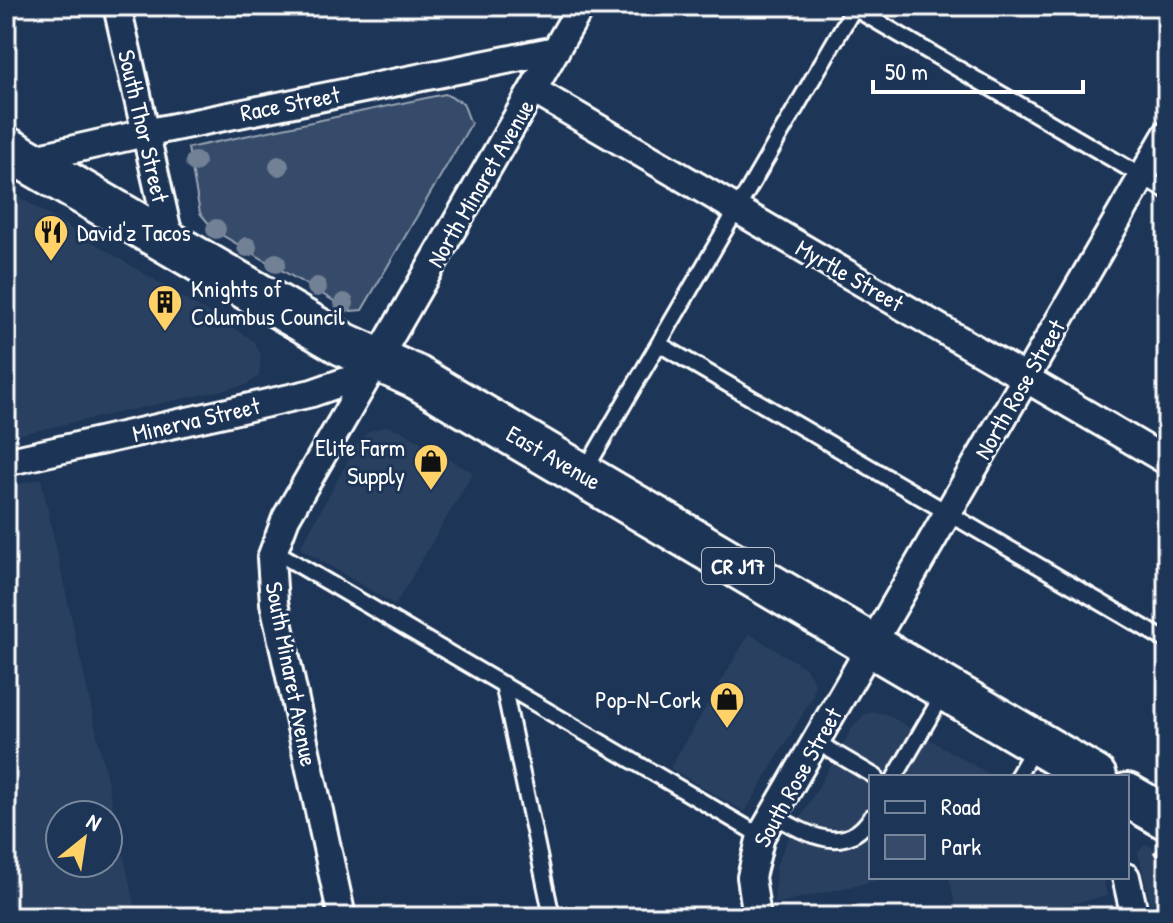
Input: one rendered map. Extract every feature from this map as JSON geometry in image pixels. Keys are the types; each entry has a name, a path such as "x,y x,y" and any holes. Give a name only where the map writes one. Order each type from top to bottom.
{"main road":[{"name":"East Avenue","path":"16,154 343,344 378,359 583,474 871,644 946,690 1027,760 1087,775"},
{"path":"1129,797 1160,834"}],"street":[{"name":"South Thor Street","path":"117,6 171,245"},
{"name":"North Minaret Avenue","path":"378,359 581,6"},
{"name":"Race Street","path":"16,154 145,133 556,50"},
{"name":"Myrtle Street","path":"533,90 1167,461"},
{"name":"North Rose Street","path":"871,644 1167,134"},
{"name":"Minerva Street","path":"6,462 312,393 352,379 378,359"},
{"name":"South Minaret Avenue","path":"342,917 274,603 273,550 286,518 378,359"},
{"path":"312,393 329,400 343,419"},
{"name":"South Rose Street","path":"757,917 751,877 767,825 871,644"},
{"path":"1126,879 1135,917"}],"lane":[{"path":"583,474 854,7 1167,191"},
{"path":"659,344 1167,641"},
{"path":"273,550 503,684 767,825 831,840 855,835 869,819"},
{"path":"503,684 552,917"},
{"path":"896,775 946,690"},
{"path":"815,741 873,775"}],"path":[{"path":"1160,834 1167,871"}],"shaded area":[{"path":"6,189 254,341 261,355 259,376 246,385 6,437"},
{"path":"386,426 400,430 473,473 395,605 300,548 359,441 368,432"},
{"path":"41,479 111,799 44,799 44,879 124,879 124,858 137,917 6,917 6,487"},
{"path":"749,634 806,668 815,684 812,698 745,812 670,768"},
{"path":"865,714 886,714 991,775 869,775 869,879 884,879 774,904 776,867 785,845 854,725"},
{"path":"1146,844 1167,854 1167,917 1154,917 1138,852"},
{"path":"949,879 1103,879 1107,896 1012,917 958,917"}],"green space":[{"path":"445,94 463,103 471,124 362,310 351,311 215,231 200,213 188,148"}],"place":[{"name":"David'z Tacos","path":"51,263"},
{"name":"Knights of Columbus Council","path":"165,333"},
{"name":"Elite Farm Supply","path":"431,492"},
{"name":"Pop-N-Cork","path":"727,730"}]}
